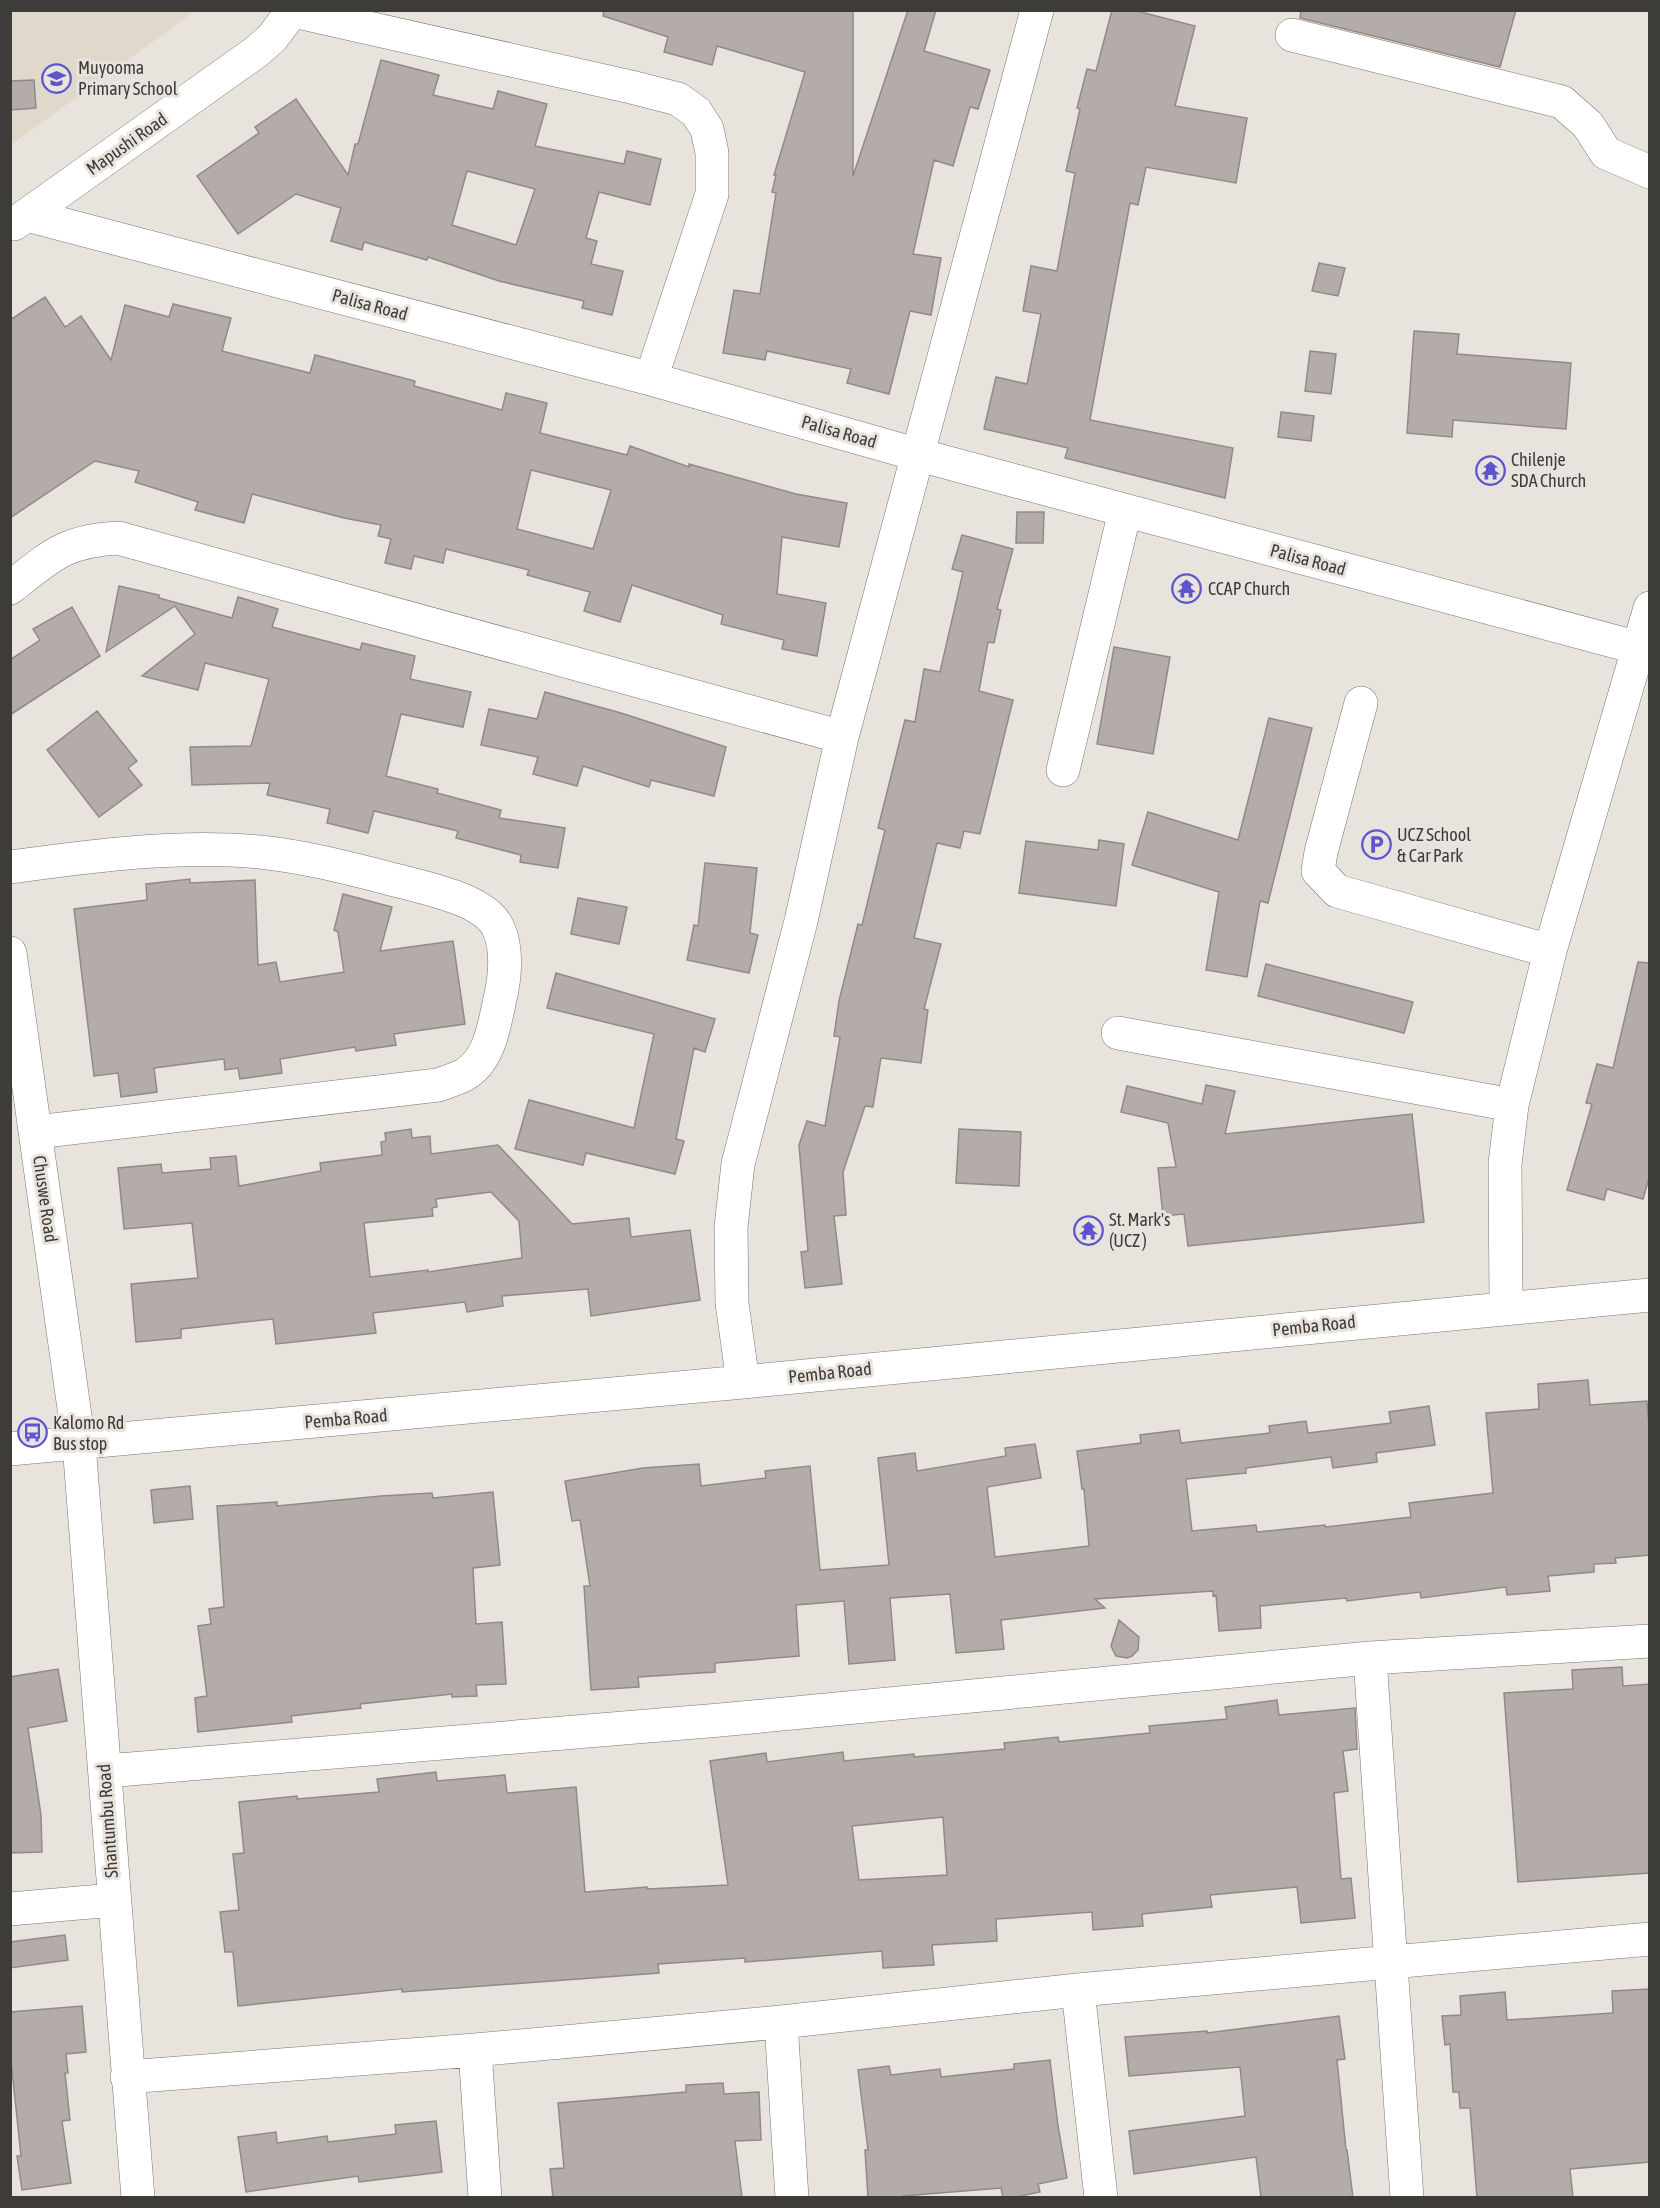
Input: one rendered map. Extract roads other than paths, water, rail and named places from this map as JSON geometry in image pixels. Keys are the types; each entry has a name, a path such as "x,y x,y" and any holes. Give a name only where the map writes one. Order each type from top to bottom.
{"street":[{"path":"743,1382 732,1303 731,1227 738,1164 801,921 842,737 1037,10"},
{"path":"293,11 631,87 678,99 696,112 706,129 712,153 712,194 651,379"},
{"name":"Mapushi Road","path":"19,221 256,52 272,38 293,11"},
{"path":"1292,35 1562,102 1588,124 1606,153 1650,172"},
{"name":"Palisa Road","path":"19,221 651,379 919,455 1644,650"},
{"path":"1063,770 1125,511"},
{"path":"10,588 55,553 65,548 86,541 118,538 842,737"},
{"path":"1506,1307 1505,1164 1512,1105 1551,951 1644,650 1650,608"},
{"path":"1361,703 1321,852 1318,871 1337,891 1551,951"},
{"path":"10,867 91,856 196,849 260,852 350,869 424,887 475,904 498,927 504,955 502,992 491,1039 480,1061 465,1075 438,1085 36,1132"},
{"name":"Chuswe Road","path":"10,954 79,1444"},
{"path":"1118,1034 1512,1105"},
{"name":"Pemba Road","path":"10,1449 743,1382 1650,1294"},
{"name":"Shantumbu Road","path":"79,1444 138,2198"},
{"path":"106,1771 732,1719 1370,1658 1650,1641"},
{"path":"1370,1658 1407,2198"},
{"path":"10,1910 113,1900"},
{"path":"127,2077 476,2050 781,2022 1078,1990 1650,1939"},
{"path":"1078,1990 1101,2198"},
{"path":"781,2022 792,2198"},
{"path":"476,2050 484,2198"}],"place":[{"name":"Muyooma Primary School","path":"57,78"},
{"name":"Chilenje SDA Church","path":"1490,470"},
{"name":"CCAP Church","path":"1187,589"},
{"name":"UCZ School & Car Park","path":"1376,845"},
{"name":"St. Mark's (UCZ )","path":"1088,1230"},
{"name":"Kalomo Rd Bus stop","path":"32,1433"}]}
